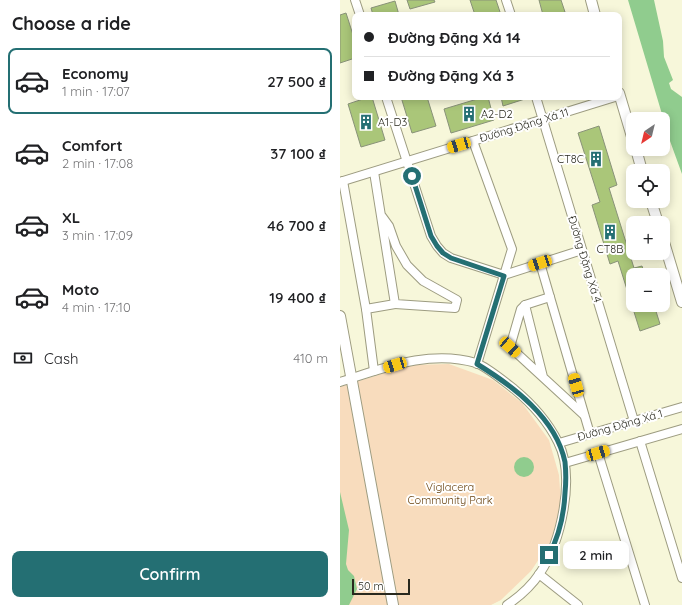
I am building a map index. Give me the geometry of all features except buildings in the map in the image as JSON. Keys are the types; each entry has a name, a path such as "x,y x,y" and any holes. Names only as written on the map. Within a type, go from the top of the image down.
{"street":[{"path":"355,0 359,12"},
{"path":"506,0 510,12"},
{"path":"591,0 594,12"},
{"path":"387,100 431,236 443,253 451,258 504,276 582,250"},
{"name":"Đường Đặng Xá 4","path":"537,100 634,421"},
{"name":"Đường Đặng Xá 11","path":"342,181 605,100"},
{"path":"619,100 626,119"},
{"path":"472,141 512,249 477,364"},
{"path":"374,172 395,304"},
{"path":"342,181 366,309 374,371"},
{"path":"366,309 395,304 455,308 457,300 424,281 407,265 396,246 389,226 381,215"},
{"path":"669,260 682,302"},
{"path":"540,263 590,434"},
{"path":"550,298 525,305 521,309 510,347 584,415"},
{"path":"525,305 543,377"},
{"path":"340,316 393,605"},
{"path":"340,382 395,365 424,359 450,359 477,364 502,379 524,397 543,419 559,443 565,463 565,503 561,524 554,545 539,574 507,605"},
{"name":"Đường Đặng Xá 1","path":"559,443 682,407"},
{"name":"Đường Đặng Xá 1","path":"565,463 682,429"},
{"path":"640,441 682,578"},
{"path":"598,453 642,604"},
{"path":"539,574 578,605"},
{"path":"513,605 520,594"}],"green space":[{"name":"Viglacera Community Park","path":"449,364 493,380 522,403 549,440 559,475 561,505 551,541 531,571 501,600 491,605 340,605 340,387 410,365"}],"shaded area":[{"path":"628,0 654,0 663,41 664,57 673,80 669,83 671,89 682,97 682,174 670,141 670,112 661,112"},
{"path":"524,457 531,460 534,467 531,474 524,477 517,474 514,467 517,460"},
{"path":"340,492 349,530 346,564 348,570 354,576 357,589 349,605 340,605"}],"place":[{"name":"A2-D2","path":"469,114"},
{"name":"A1-D3","path":"366,122"},
{"name":"CT8C","path":"596,159"},
{"name":"CT8B","path":"610,232"}],"route":[{"path":"412,176 431,236 443,253 451,258 504,276 477,364 502,379 524,397 543,419 559,443 565,463 565,503 561,524 549,555"}]}
